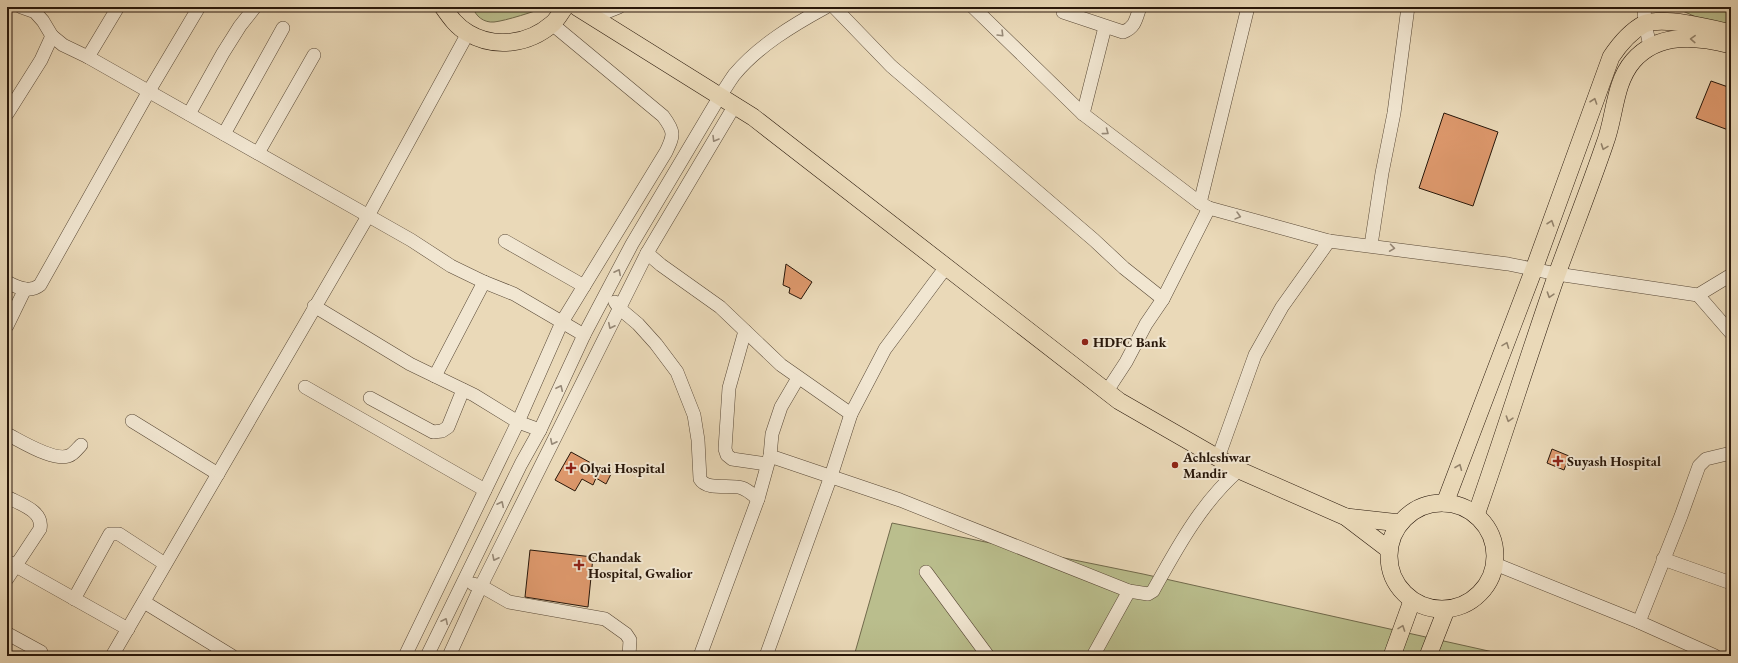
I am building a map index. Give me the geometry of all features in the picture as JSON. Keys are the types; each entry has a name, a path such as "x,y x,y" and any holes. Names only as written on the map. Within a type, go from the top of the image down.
{"main road":[{"path":"443,7 452,20 468,34 489,41 512,43 534,36 552,24 565,7"},
{"path":"577,7 753,117 1119,401 1239,470 1346,517 1388,549"},
{"path":"1445,503 1534,270 1611,57 1624,40 1645,24 1675,22 1731,33"},
{"path":"1476,515 1557,274 1606,141 1621,82 1632,61 1650,46 1675,38 1698,39 1731,45"},
{"path":"1445,503 1462,506 1476,515 1488,529 1495,546 1496,564 1490,581 1479,596 1464,605 1446,610 1428,608 1412,600 1399,588 1391,572 1388,549 1400,523 1413,511 1428,504 1445,503"},
{"path":"1346,517 1400,523"},
{"path":"1392,656 1412,600"},
{"path":"1428,656 1446,610"}],"street":[{"path":"21,7 35,12 43,21 52,36 63,45 88,57 149,91 411,240 451,266 484,282 514,294 584,335"},
{"path":"88,57 118,7"},
{"path":"7,282 25,290 34,290 40,285 149,91 199,7"},
{"path":"189,114 223,53 240,26 255,7"},
{"path":"594,17 619,7"},
{"path":"427,656 521,464 540,430 584,335 632,244 720,96 734,76 756,52 784,32 826,7"},
{"path":"834,7 891,66 1094,240 1124,268 1163,299"},
{"path":"972,7 1083,114 1204,205 1329,241 1508,264 1557,274 1698,295 1731,275"},
{"path":"1063,12 1122,32 1130,30 1135,23 1140,7"},
{"path":"1107,391 1126,362 1146,324 1163,299 1204,205 1248,7"},
{"path":"1371,246 1382,173 1394,113 1408,7"},
{"path":"1644,7 1645,24 1650,46"},
{"path":"405,656 518,422 562,322 666,152 673,135 671,126 663,116 552,24"},
{"path":"1083,114 1104,27"},
{"path":"224,134 283,28"},
{"path":"112,656 314,306 368,216 468,34"},
{"path":"7,114 41,60 52,36"},
{"path":"258,153 314,55"},
{"path":"448,656 481,586 647,253 734,105"},
{"path":"505,241 584,286"},
{"path":"1218,458 1255,355 1282,307 1329,241"},
{"path":"647,253 661,265 720,307 760,347 798,378 851,414"},
{"path":"766,656 832,476 851,414 885,349 946,267"},
{"path":"435,376 484,282"},
{"path":"7,326 25,290"},
{"path":"607,292 619,308 638,324 656,344 677,372 694,415 698,440 700,479 702,483 708,486 734,486 743,488 758,499"},
{"path":"1698,295 1731,333"},
{"path":"314,306 410,364 463,390 518,422 540,430"},
{"path":"745,331 729,388 725,449 727,455 732,459 768,460 832,476 900,500 1128,591 1148,594 1153,591 1195,518 1227,480 1239,470"},
{"path":"700,656 758,499 768,460 772,434 781,407 798,378"},
{"path":"305,387 485,490"},
{"path":"370,398 433,432 442,431 448,427 463,390"},
{"path":"132,421 218,474"},
{"path":"7,434 55,456 65,457 72,455 81,445"},
{"path":"1639,622 1699,466 1706,459 1731,453"},
{"path":"7,497 38,515 42,521 40,529 12,563 7,579"},
{"path":"74,598 110,534 119,534 166,564"},
{"path":"1663,559 1731,583"},
{"path":"12,563 128,629"},
{"path":"1496,564 1639,622 1715,656"},
{"path":"926,572 988,656"},
{"path":"464,582 481,586 509,602 604,619 626,634 630,640 629,656"},
{"path":"1093,656 1128,591"},
{"path":"144,602 232,656"},
{"path":"7,634 41,652"}],"green space":[{"path":"473,7 546,7 513,18 490,22 480,18"},
{"path":"1674,7 1731,7 1731,33"},
{"path":"892,523 1143,574 1511,656 854,656"}],"building":[{"path":"1711,81 1731,88 1731,131 1696,118"},
{"path":"1444,113 1498,132 1473,206 1419,188"},
{"path":"786,264 812,282 801,299 789,293 790,288 783,285"},
{"path":"1552,449 1569,456 1564,470 1547,463"},
{"path":"571,452 611,474 606,484 596,478 593,485 582,479 575,491 555,480"},
{"path":"530,550 593,557 588,607 525,597"}],"place":[{"name":"HDFC Bank","path":"1085,342"},
{"name":"Suyash Hospital","path":"1558,461"},
{"name":"Achleshwar Mandir","path":"1175,465"},
{"name":"Olyai Hospital","path":"571,468"},
{"name":"Chandak Hospital, Gwalior","path":"579,565"}]}
